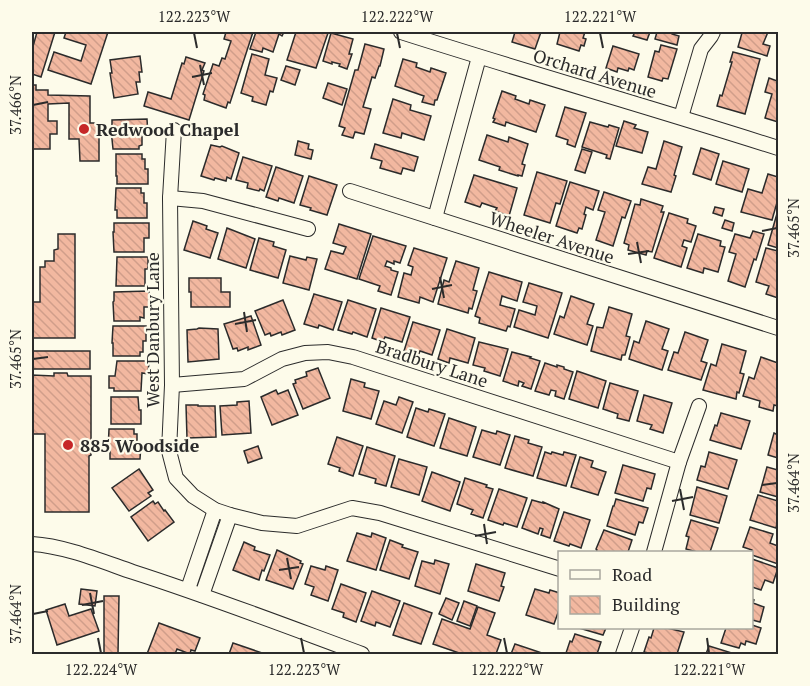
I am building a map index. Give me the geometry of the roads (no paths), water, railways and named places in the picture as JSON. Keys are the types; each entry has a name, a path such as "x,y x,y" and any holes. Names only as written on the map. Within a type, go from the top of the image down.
{"street":[{"name":"Orchard Avenue","path":"401,32 778,148"},
{"path":"681,117 701,49 713,32"},
{"path":"435,218 479,57"},
{"name":"West Danbury Lane","path":"174,130 170,198 172,385 169,451 176,478 193,496 216,510 262,524 297,526 352,508 380,513 558,568"},
{"name":"Wheeler Avenue","path":"350,191 778,328"},
{"path":"170,198 203,201 308,230"},
{"name":"Bradbury Lane","path":"172,385 244,380 282,359 305,353 328,352 353,357 679,462"},
{"path":"654,551 679,462 699,406"},
{"path":"188,589 216,510"},
{"path":"202,595 230,515"},
{"path":"32,544 87,556 188,589 362,654"},
{"path":"624,654 631,629"}],"place":[{"name":"Redwood Chapel","path":"84,129"},
{"name":"885 Woodside","path":"68,445"}]}
